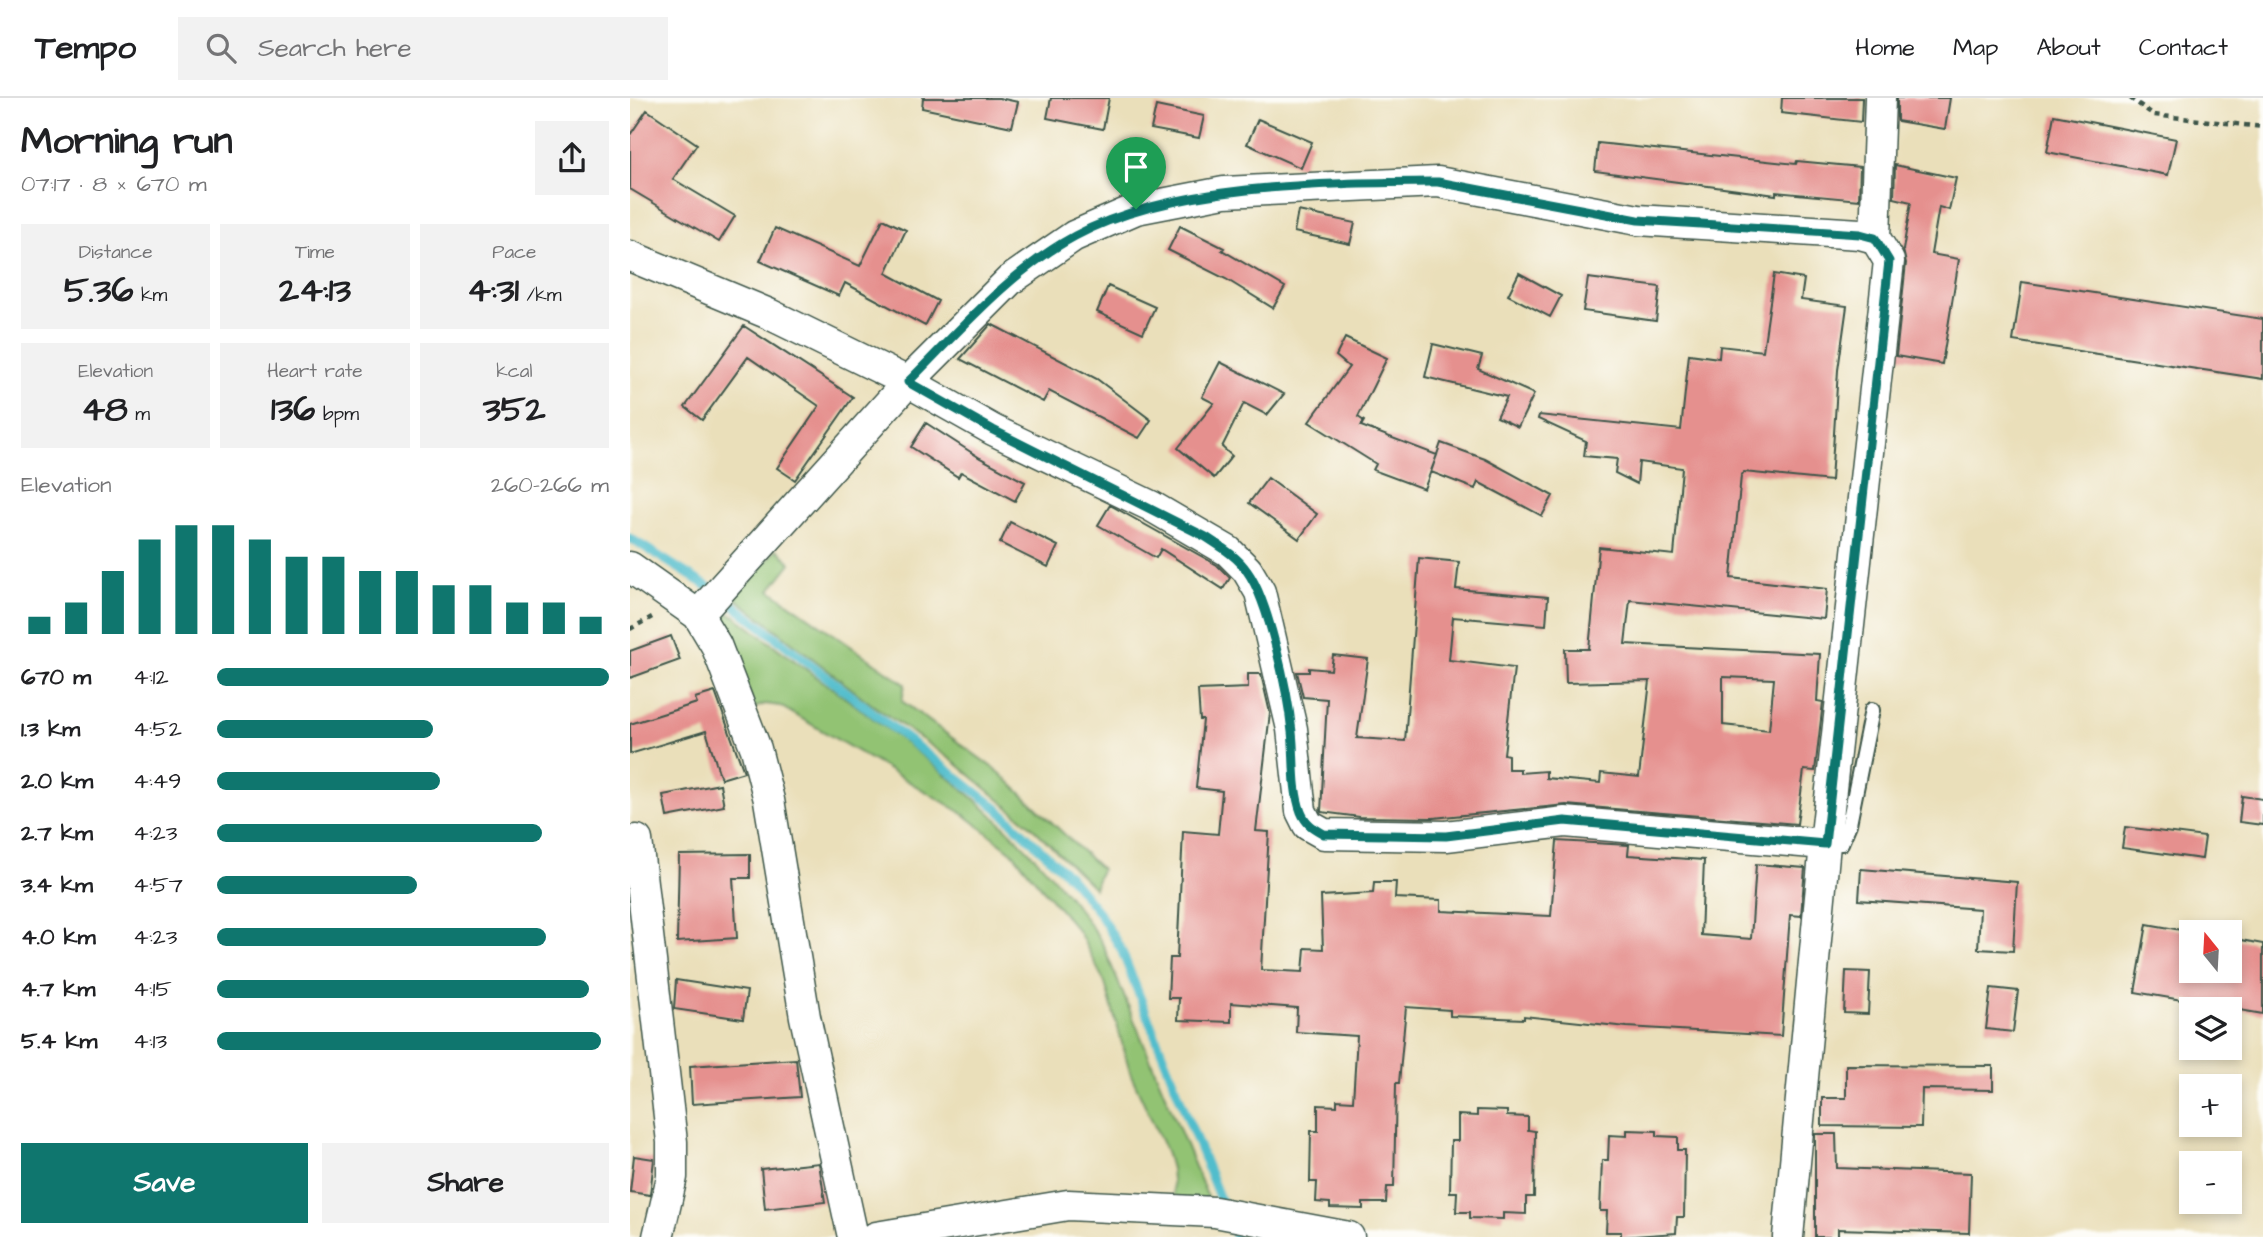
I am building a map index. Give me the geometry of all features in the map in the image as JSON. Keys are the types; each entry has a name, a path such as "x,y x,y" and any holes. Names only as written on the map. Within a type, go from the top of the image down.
{"street":[{"path":"1788,1237 1825,844 1889,261 1875,238 1880,98"},
{"path":"698,615 908,382 1010,281 1074,236 1136,209 1224,192 1438,182 1638,220 1860,234 1875,238"},
{"path":"630,256 769,314 908,382 993,430 1206,537 1228,551 1247,570 1268,617 1292,729 1301,811 1308,825 1324,834 1446,836 1565,821 1825,844"},
{"path":"630,567 698,615 716,645 738,700 769,800 805,1017 853,1237"},
{"path":"637,840 672,1142 672,1177 658,1237"},
{"path":"876,1237 1068,1205 1227,1214 1349,1237"}],"lane":[{"path":"1825,844 1841,844 1849,824 1872,710"}],"path":[{"path":"2130,98 2154,115 2263,127"}],"green space":[{"path":"777,549 791,563 770,590 905,684 902,701 1000,773 1101,869 1094,888 1031,826 953,761 871,704 734,597"},
{"path":"720,611 735,616 934,765 1026,848 1067,894 1102,943 1211,1205 1174,1201 1166,1151 1131,1075 1105,983 1079,932 1012,852 962,813 780,706 765,704 755,708 718,621"}],"building":[{"path":"923,98 999,98 1018,102 1012,127 922,108"},
{"path":"1051,98 1109,98 1103,129 1047,118"},
{"path":"1782,98 1862,98 1861,122 1781,113"},
{"path":"1897,98 1950,98 1945,129 1897,121"},
{"path":"1156,106 1204,116 1199,138 1151,129"},
{"path":"647,110 697,144 673,179 735,216 719,242 630,189 630,135"},
{"path":"2054,115 2176,139 2168,175 2047,152"},
{"path":"1258,119 1312,142 1301,168 1247,144"},
{"path":"1598,143 1796,164 1797,161 1860,167 1859,200 1776,192 1776,195 1595,171"},
{"path":"1895,165 1956,178 1949,210 1939,207 1931,254 1959,259 1942,364 1896,356 1906,263 1903,250 1911,202 1894,198"},
{"path":"1298,211 1355,223 1350,244 1294,232"},
{"path":"883,219 906,230 886,273 938,301 925,326 845,283 839,296 760,261 775,228 860,266"},
{"path":"1180,226 1224,248 1222,250 1285,287 1273,308 1226,279 1168,250"},
{"path":"1519,273 1561,296 1550,317 1508,295"},
{"path":"1774,274 1804,279 1801,300 1847,306 1838,370 1831,481 1744,472 1741,476 1731,578 1827,589 1824,619 1630,600 1625,644 1820,654 1817,701 1823,702 1815,771 1804,770 1797,824 1566,805 1433,818 1360,817 1321,812 1327,699 1303,697 1297,672 1309,672 1309,668 1331,670 1333,655 1368,659 1357,738 1405,741 1419,558 1459,562 1456,589 1548,597 1546,625 1453,617 1449,660 1514,668 1504,754 1508,755 1508,769 1520,769 1520,773 1546,771 1546,778 1600,783 1601,773 1639,777 1650,681 1566,683 1565,649 1589,649 1599,547 1674,555 1682,468 1639,462 1637,484 1615,473 1617,459 1584,456 1586,441 1538,419 1539,415 1681,430 1689,354 1719,358 1720,346 1763,351","holes":["1723,677 1774,679 1769,730 1723,725"]},
{"path":"1588,278 1660,287 1656,321 1583,311"},
{"path":"2022,282 2263,319 2263,379 2013,341"},
{"path":"1108,286 1155,307 1143,333 1097,312"},
{"path":"991,324 1097,379 1151,420 1139,438 1049,391 1043,402 960,359"},
{"path":"744,326 853,397 795,480 777,468 819,406 748,357 702,420 685,407"},
{"path":"1345,338 1387,358 1358,417 1364,421 1361,426 1437,455 1424,489 1373,470 1376,464 1309,422 1349,367 1336,356"},
{"path":"1433,344 1482,356 1478,369 1534,394 1518,427 1497,417 1507,397 1425,377"},
{"path":"1220,362 1284,394 1267,415 1244,403 1222,447 1232,456 1214,478 1178,448 1214,403 1202,397"},
{"path":"926,423 980,458 1025,482 1015,501 961,472 958,477 911,447"},
{"path":"1441,443 1485,459 1553,496 1542,516 1478,482 1475,489 1431,472"},
{"path":"1268,478 1317,514 1299,539 1249,503"},
{"path":"1110,505 1217,565 1230,578 1223,589 1161,549 1156,558 1098,525"},
{"path":"1010,522 1058,546 1048,567 1000,543"},
{"path":"671,636 680,660 630,678 630,651"},
{"path":"1248,674 1261,674 1270,713 1256,831 1269,832 1261,970 1303,972 1305,948 1323,949 1321,896 1373,893 1374,882 1396,882 1395,898 1441,900 1441,911 1551,916 1557,841 1629,845 1628,855 1704,860 1701,935 1751,939 1756,864 1805,868 1801,916 1790,915 1781,1036 1627,1027 1524,1016 1524,1019 1450,1016 1450,1010 1406,1007 1399,1083 1396,1083 1394,1187 1387,1187 1386,1203 1363,1203 1363,1209 1330,1208 1330,1203 1316,1202 1317,1182 1310,1182 1311,1131 1318,1131 1318,1105 1337,1106 1337,1100 1353,1101 1357,1036 1296,1032 1297,1008 1231,1003 1231,1022 1178,1020 1179,998 1168,998 1170,958 1177,958 1183,831 1218,834 1222,791 1196,788 1203,720 1200,720 1198,690 1248,688"},
{"path":"715,692 744,772 721,779 706,731 630,754 630,724 697,703 695,698"},
{"path":"720,784 724,806 667,817 663,795"},
{"path":"2242,796 2263,799 2263,825 2239,822"},
{"path":"2125,827 2205,837 2202,859 2122,848"},
{"path":"750,854 750,878 733,878 737,938 677,942 679,855"},
{"path":"1861,869 2017,882 2013,951 1978,949 1980,909 1859,900"},
{"path":"2147,924 2179,930 2179,984 2242,984 2242,940 2263,944 2263,1014 2242,1010 2242,997 2179,997 2179,1000 2135,992"},
{"path":"1846,971 1870,972 1868,1014 1844,1013"},
{"path":"676,980 747,991 743,1019 674,1009"},
{"path":"1991,988 2018,991 2013,1032 1986,1029"},
{"path":"796,1059 800,1097 692,1104 690,1066"},
{"path":"1846,1065 1993,1066 1993,1090 1922,1089 1921,1127 1822,1126 1822,1098 1846,1098"},
{"path":"1477,1110 1507,1111 1507,1116 1528,1117 1528,1130 1535,1131 1534,1197 1526,1197 1526,1214 1503,1213 1503,1219 1470,1218 1470,1212 1456,1212 1457,1192 1450,1192 1451,1141 1458,1141 1458,1115 1477,1116"},
{"path":"1627,1130 1657,1131 1657,1136 1678,1137 1678,1150 1685,1150 1684,1217 1677,1217 1676,1233 1621,1237 1621,1232 1606,1232 1607,1211 1600,1211 1602,1160 1608,1160 1609,1135 1627,1136"},
{"path":"1815,1134 1836,1134 1837,1168 1971,1173 1969,1233 1838,1229 1838,1237 1815,1237"},
{"path":"634,1156 654,1159 650,1195 630,1192"},
{"path":"819,1163 825,1202 765,1209 761,1169"}],"waterway":[{"path":"630,538 718,593 998,809 1069,876 1099,913 1121,949 1223,1207"},
{"path":"1229,1220 1236,1237"}],"route":[{"path":"1438,182 1638,220 1693,226 1860,234 1875,238 1889,261 1825,844 1565,821 1446,836 1344,836 1324,834 1308,825 1297,793 1292,729 1268,617 1247,570 1228,551 1151,506 993,430 908,382 1010,281 1074,236 1136,209 1224,192 1438,182"}]}
